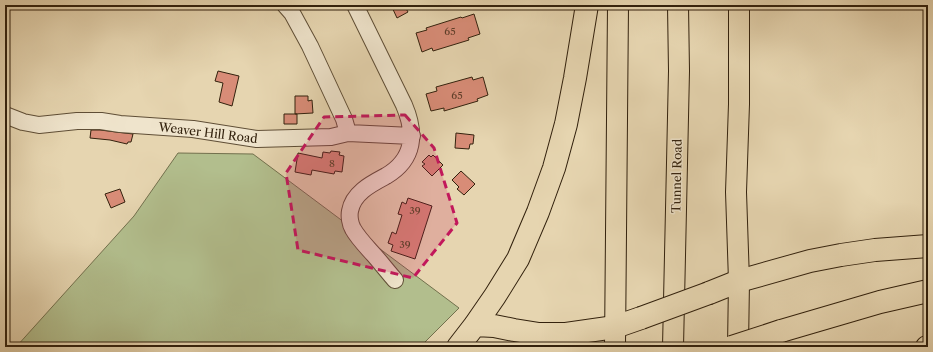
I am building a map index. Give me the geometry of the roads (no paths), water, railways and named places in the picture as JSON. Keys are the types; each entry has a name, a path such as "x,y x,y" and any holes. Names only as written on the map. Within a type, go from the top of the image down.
{"highway":[{"path":"458,347 475,326 518,259 538,212 554,168 566,124 587,5"},
{"path":"475,326 494,326 539,334 615,337 641,318 739,281 810,261 841,255 875,250 928,246"},
{"path":"732,347 880,302 928,291"}],"main road":[{"path":"615,337 618,5"},
{"name":"Tunnel Road","path":"673,347 679,79 678,5"},
{"path":"738,347 739,281 736,192 739,5"}],"street":[{"path":"285,5 292,13 310,46 344,119 348,134"},
{"path":"355,5 404,105 409,117 411,129 412,136 410,147 402,162 396,169 364,189 355,198 351,206 350,215 352,227 361,241 395,280"},
{"name":"Weaver Hill Road","path":"5,115 23,122 39,125 77,121 101,121 120,124 193,129 257,139 331,137 348,134 412,136"}]}
